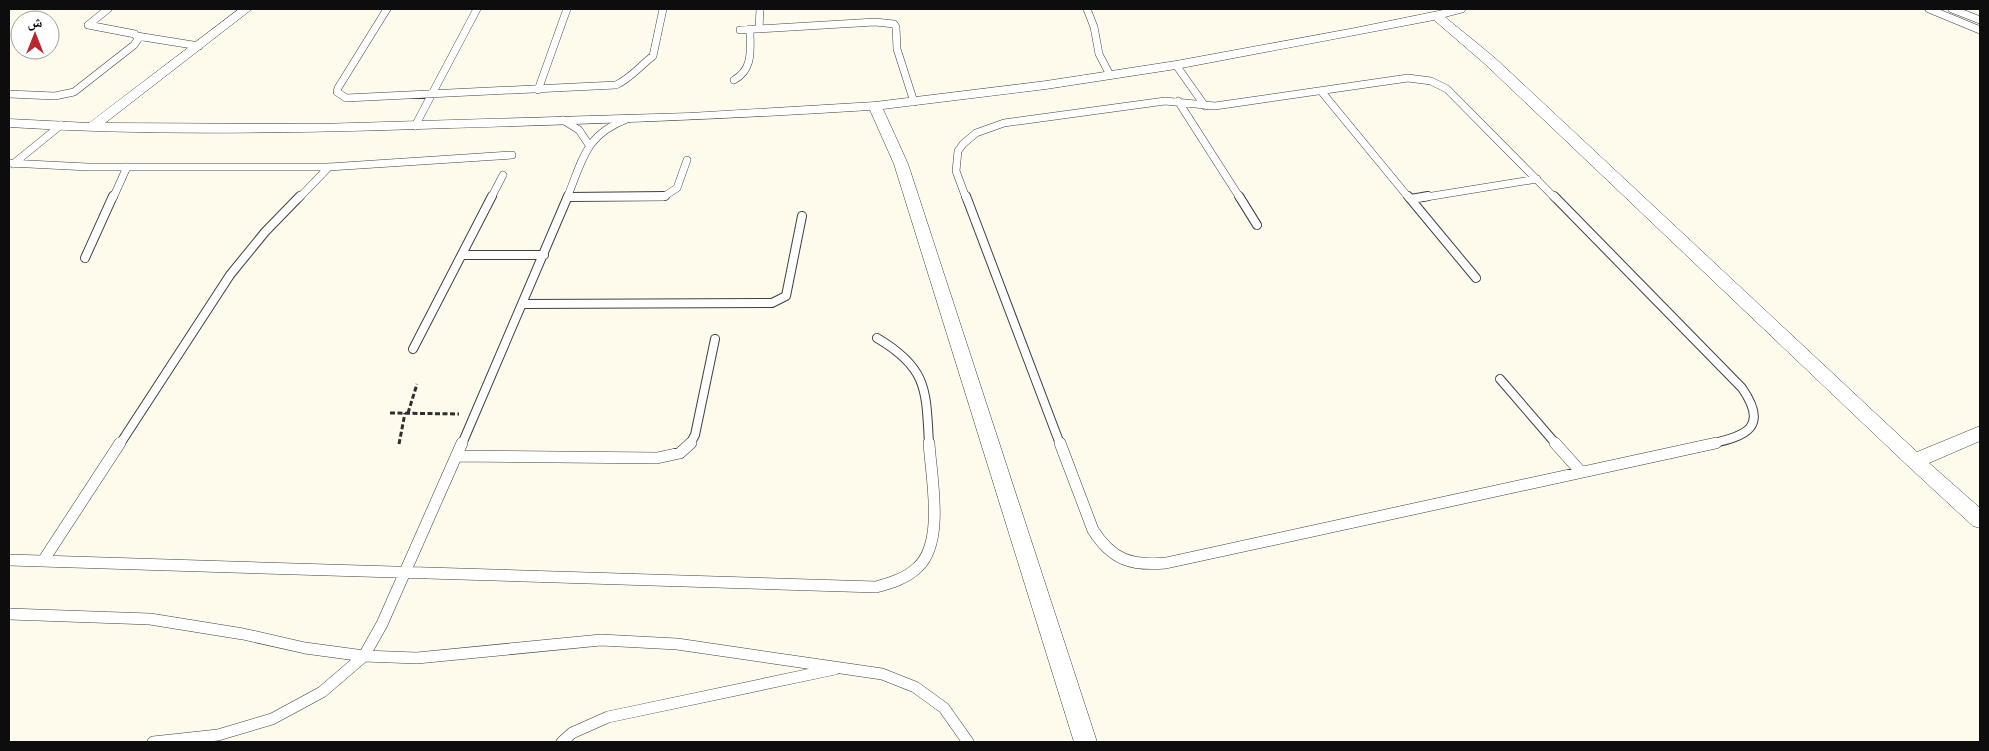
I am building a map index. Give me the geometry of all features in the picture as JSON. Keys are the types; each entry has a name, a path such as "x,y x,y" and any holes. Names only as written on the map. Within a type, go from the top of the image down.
{"street":[{"path":"92,127 246,9"},
{"path":"9,122 92,127 227,130 627,119 875,106 1110,76 1436,16 1460,9"},
{"path":"1436,16 1490,61 1980,520"},
{"path":"875,106 901,164 1085,742"},
{"path":"1915,461 1980,433"}],"lane":[{"path":"108,9 88,25 131,33 137,36 199,46"},
{"path":"387,9 337,92 346,98 606,87 616,85 630,78 638,67 653,56 664,9"},
{"path":"415,126 477,9"},
{"path":"538,90 568,9"},
{"path":"759,29 760,9"},
{"path":"1087,9 1094,27 1099,54 1110,76"},
{"path":"1929,9 1980,30"},
{"path":"1952,9 1980,20"},
{"path":"740,30 875,22 894,24 896,27 897,49 914,102"},
{"path":"734,80 747,71 750,30"},
{"path":"9,94 55,96 74,92 134,45 137,42 137,36"},
{"path":"1176,65 1205,106"},
{"path":"1418,78 1438,83 1452,93 1742,388 1751,400 1755,412 1754,423 1748,431 1737,438 1166,562 1149,565 1130,562 1114,556 1101,544 1093,530 956,171 954,159 960,147 971,136 986,128 1004,123 1152,102 1178,101 1205,106 1321,91 1418,78"},
{"path":"1321,91 1476,278"},
{"path":"1178,101 1257,225"},
{"path":"153,742 218,735 272,719 322,692 364,656 382,624 406,571 569,197 589,145 602,130 627,119"},
{"path":"563,120 581,131 589,145"},
{"path":"11,164 61,125"},
{"path":"11,164 127,167 328,167 512,155"},
{"path":"569,197 663,197 670,195 679,187 687,160"},
{"path":"84,258 127,167"},
{"path":"43,561 230,275 265,232 328,167"},
{"path":"413,349 504,175"},
{"path":"1410,199 1536,179"},
{"path":"523,304 772,303 786,296 802,216"},
{"path":"462,255 544,255"},
{"path":"9,560 876,587 902,580 922,564 933,543 934,522 926,394 920,377 910,361 895,348 877,338"},
{"path":"456,456 658,458 683,454 692,445 695,435 715,339"},
{"path":"1500,379 1581,472"},
{"path":"9,614 150,619 243,634 305,648 364,656 417,658 601,640 677,644 882,674 915,687 944,708 968,742"},
{"path":"562,742 572,733 608,717 841,667"}],"path":[{"path":"399,444 417,384"},
{"path":"390,413 475,414"}]}
